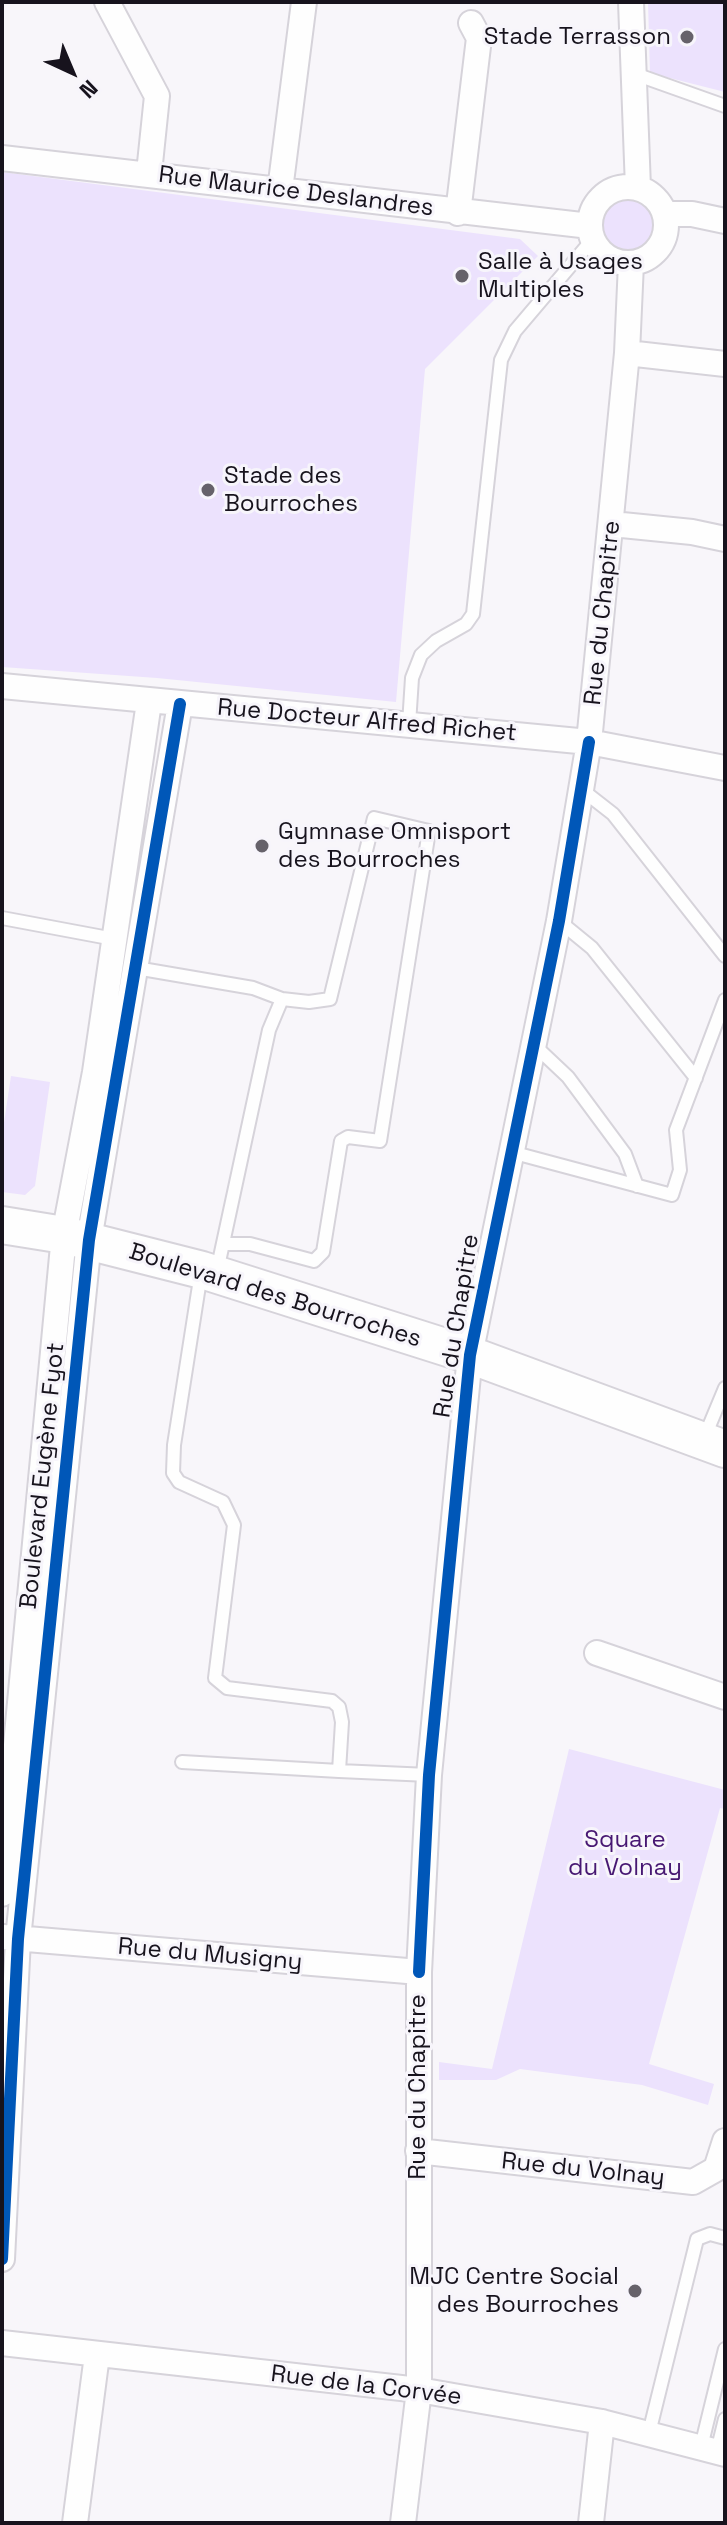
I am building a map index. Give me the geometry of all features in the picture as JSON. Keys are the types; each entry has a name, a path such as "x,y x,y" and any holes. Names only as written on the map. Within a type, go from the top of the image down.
{"main road":[{"name":"Boulevard des Bourroches","path":"2,1225 214,1263 714,1445"}],"street":[{"path":"107,2 157,96 149,173"},
{"path":"280,190 304,2"},
{"path":"631,2 638,188"},
{"path":"458,213 479,38 471,23"},
{"name":"Rue Maurice Deslandres","path":"2,158 149,173 592,232"},
{"path":"626,187 638,188 659,202 665,214 667,225 660,247 642,261 631,263 608,257 592,232 597,204 605,195 626,187"},
{"path":"665,214 692,214 725,221"},
{"name":"Rue du Chapitre","path":"403,2523 419,2390 419,1972 429,1775 470,1355 559,921 589,742 627,353 631,263"},
{"path":"627,353 725,364"},
{"path":"612,524 692,532 725,539"},
{"name":"Rue Docteur Alfred Richet","path":"2,686 589,742 725,768"},
{"name":"Boulevard Eugène Fyot","path":"2,2259 11,1862 95,1072 149,702"},
{"name":"Boulevard Eugène Fyot","path":"76,1238 136,968 180,704"},
{"path":"597,1653 725,1697"},
{"name":"Boulevard Eugène Fyot","path":"2,1894 11,1862"},
{"name":"Rue du Musigny","path":"10,1938 419,1972"},
{"name":"Rue du Volnay","path":"418,2151 693,2182 716,2169 725,2141"},
{"name":"Rue de la Corvée","path":"2,2343 419,2390 602,2422 714,2451"},
{"path":"75,2523 97,2355"},
{"path":"591,2523 602,2422"}],"lane":[{"path":"635,74 725,106"},
{"path":"409,724 412,678 421,655 436,641 466,624 473,614 501,360 515,331 592,232"},
{"path":"580,788 613,814 725,956"},
{"path":"136,968 253,988 282,999 309,1002 330,999 374,818 429,831 380,1141 348,1137 341,1141 323,1252 314,1261 250,1244 214,1263"},
{"path":"2,918 114,939"},
{"path":"559,921 592,948 696,1078"},
{"path":"282,999 269,1030 214,1263 174,1445 173,1473 179,1482 223,1502 234,1525 215,1678 227,1688 332,1701 339,1707 342,1722 339,1771"},
{"path":"511,1152 672,1195 680,1170 676,1130 725,1000"},
{"path":"533,1044 568,1077 625,1154 637,1186"},
{"path":"714,1445 725,1388"},
{"path":"182,1762 429,1775"},
{"path":"649,2433 697,2239 710,2234 725,2238"},
{"path":"714,2451 725,2349"},
{"path":"714,2451 725,2419"}],"green space":[{"name":"Stade Terrasson","path":"648,2 725,2 725,92 650,73"},
{"name":"Stade des Bourroches","path":"2,172 520,239 538,256 425,369 396,702 157,678 2,667"},
{"path":"629,198 649,206 657,226 649,246 629,254 609,246 601,226 609,206"},
{"path":"11,1076 50,1082 35,1186 25,1195 2,1192 2,1136"},
{"name":"Square du Volnay","path":"569,1749 725,1790 725,1809 720,1808 649,2064 714,2084 708,2105 642,2085 520,2069 496,2080 439,2080 439,2062 492,2069"}],"cycle path":[{"path":"2,2259 18,1939 89,1240 180,704"},
{"path":"419,1972 429,1775 470,1355 559,921 589,742"}],"place":[{"name":"Stade Terrasson","path":"687,37"},
{"name":"Salle à Usages Multiples","path":"462,276"},
{"name":"Stade des Bourroches","path":"208,490"},
{"name":"Gymnase Omnisport des Bourroches","path":"262,846"},
{"name":"MJC Centre Social des Bourroches","path":"635,2291"}]}
